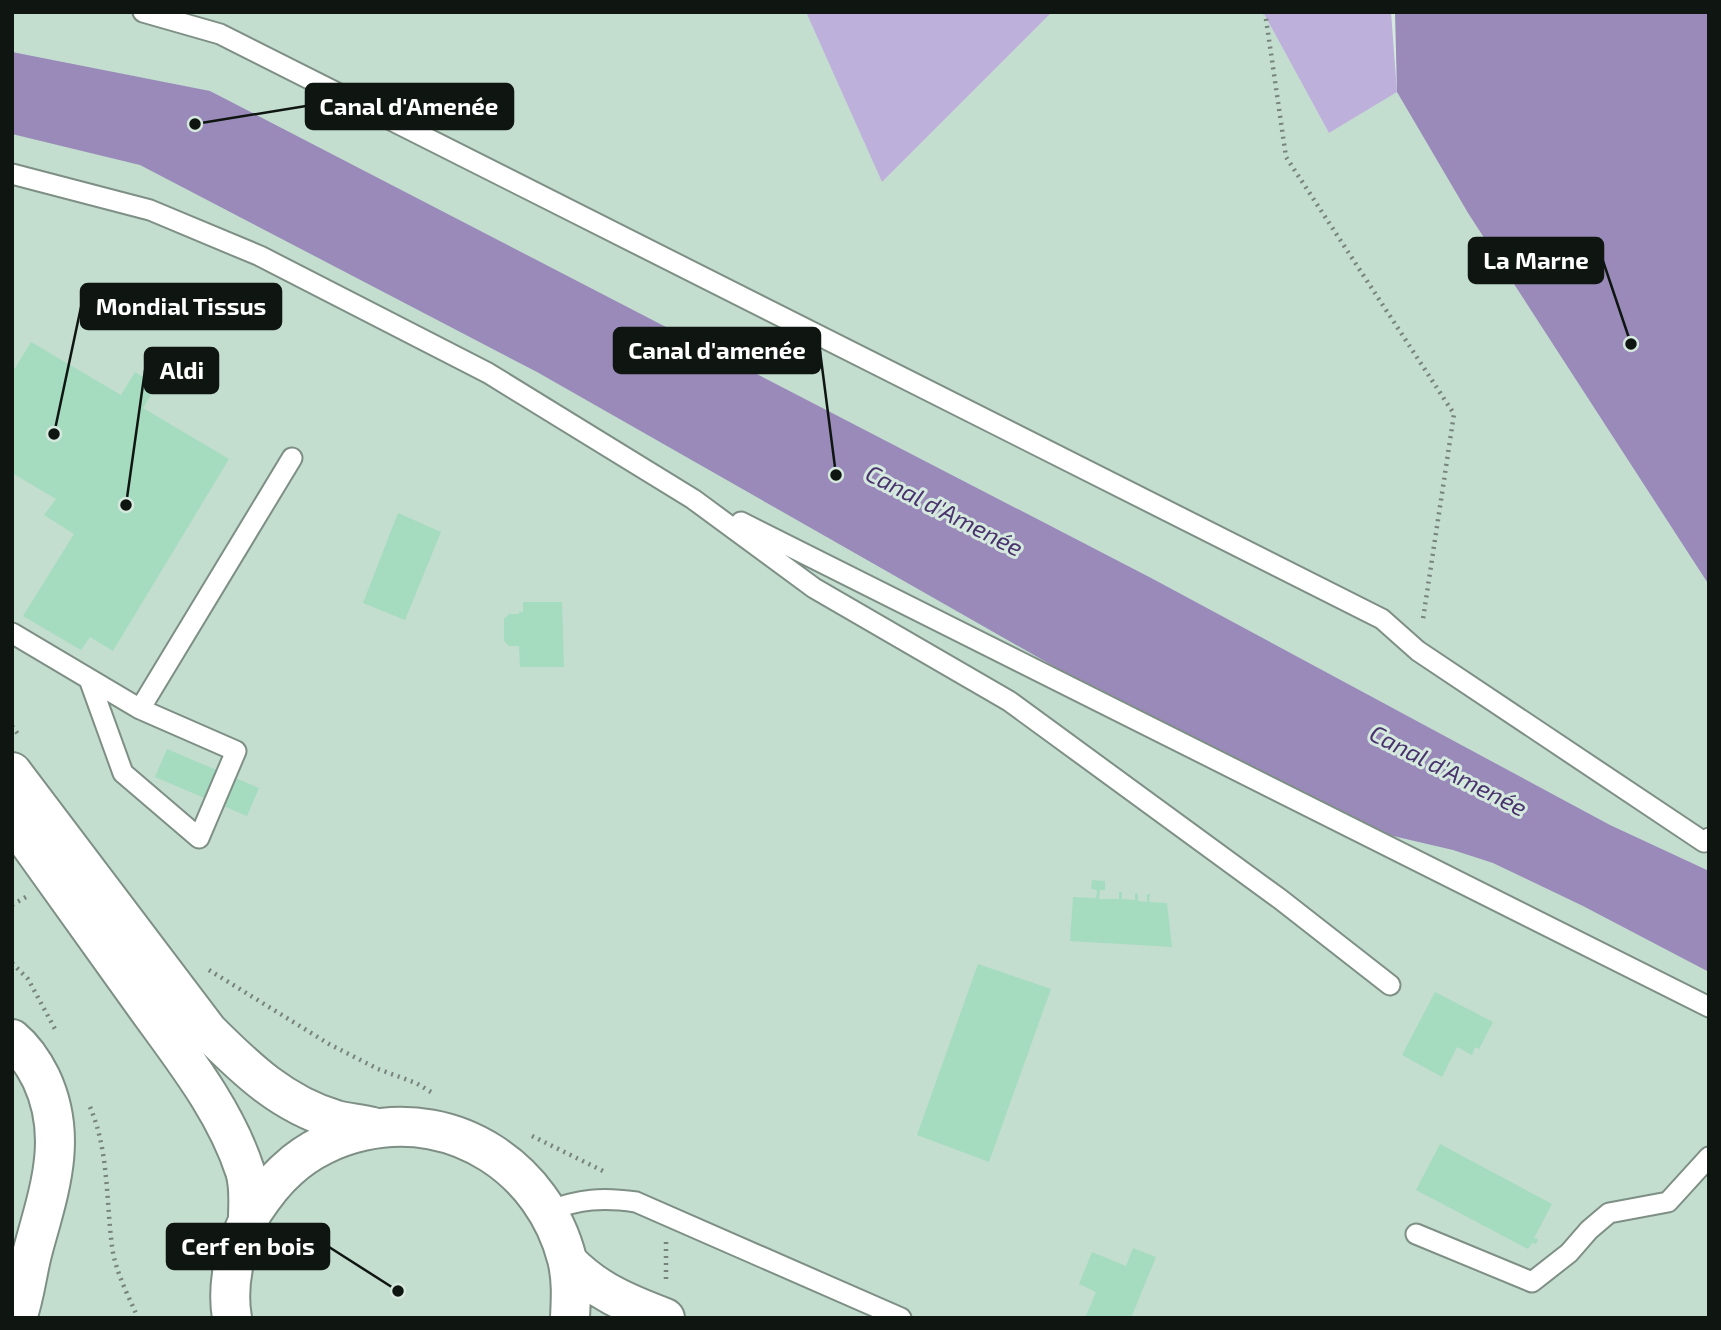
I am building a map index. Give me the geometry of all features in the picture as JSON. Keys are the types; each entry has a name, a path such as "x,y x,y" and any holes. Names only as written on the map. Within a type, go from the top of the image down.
{"main road":[{"path":"12,772 200,1020 241,1065 270,1088 312,1111 337,1120 379,1128"},
{"path":"12,819 208,1096 232,1137 246,1174 248,1219"},
{"path":"12,1039 35,1067 49,1095 55,1126 55,1159 49,1193 18,1317"},
{"path":"230,1316 231,1273 242,1234 266,1191 289,1167 316,1148 346,1135 396,1126 432,1129 467,1140 499,1157 526,1182 548,1211 560,1236 568,1262 570,1318"},
{"path":"568,1262 596,1287 663,1317"}],"lane":[{"path":"144,12 220,34 1382,619 1418,651 1707,842"},
{"path":"12,174 150,210 260,256 488,373 694,499 1709,1007"},
{"path":"140,709 292,458"},
{"path":"694,499 814,588 1009,701 1280,899 1390,985"},
{"path":"12,633 140,709 236,751 199,838 123,773 89,679"},
{"path":"1416,1234 1532,1282 1569,1253 1589,1230 1609,1213 1668,1202 1709,1157"},
{"path":"548,1211 568,1204 611,1198 636,1202 901,1318"}],"path":[{"path":"1265,12 1286,157 1454,414 1418,651"},
{"path":"201,964 329,1044 435,1094"},
{"path":"532,1136 607,1173"},
{"path":"663,1317 666,1300 667,1216"}],"shaded area":[{"path":"12,12 806,12 882,182 1052,12 1263,12 1329,133 1397,92 1468,213 1709,585 1709,1318 12,1318"},
{"path":"806,12 1052,12 882,182"},
{"path":"1263,12 1391,12 1397,92 1329,133"}],"water":[{"path":"1395,12 1709,12 1709,585 1468,213 1397,92"},
{"name":"Canal d'Amenée","path":"12,52 210,91 1153,579 1610,825 1709,871 1709,972 1583,906 1493,863 1453,850 1376,832 1076,679 537,372 140,165 12,134"}],"building":[{"path":"31,342 121,395 135,372 157,385 143,408 229,459 113,651 90,637 81,650 23,616 74,534 44,515 56,499 12,473 12,373"},
{"path":"398,513 441,532 405,620 363,603"},
{"path":"523,602 562,602 564,667 520,667 519,646 509,646 504,641 504,619 509,614 523,612"},
{"path":"167,749 259,788 247,816 155,777"},
{"path":"1092,880 1105,881 1105,890 1100,890 1099,899 1119,899 1119,892 1122,892 1122,899 1135,900 1135,893 1138,894 1138,901 1147,902 1147,894 1150,894 1149,902 1167,903 1172,947 1070,941 1073,897 1096,898 1097,890 1091,889"},
{"path":"978,964 1051,989 989,1162 917,1135"},
{"path":"1435,992 1493,1022 1479,1049 1475,1047 1472,1055 1457,1047 1442,1077 1402,1055"},
{"path":"1440,1144 1552,1204 1534,1238 1538,1239 1536,1244 1532,1243 1528,1249 1416,1190"},
{"path":"1133,1248 1156,1257 1131,1318 1085,1318 1096,1292 1079,1284 1092,1252 1126,1266"}],"place":[{"name":"Canal d'Amenée","path":"195,124"},
{"name":"La Marne","path":"1631,344"},
{"name":"Mondial Tissus","path":"54,434"},
{"name":"Canal d'amenée","path":"836,475"},
{"name":"Aldi","path":"126,505"},
{"name":"Cerf en bois","path":"398,1291"}]}
